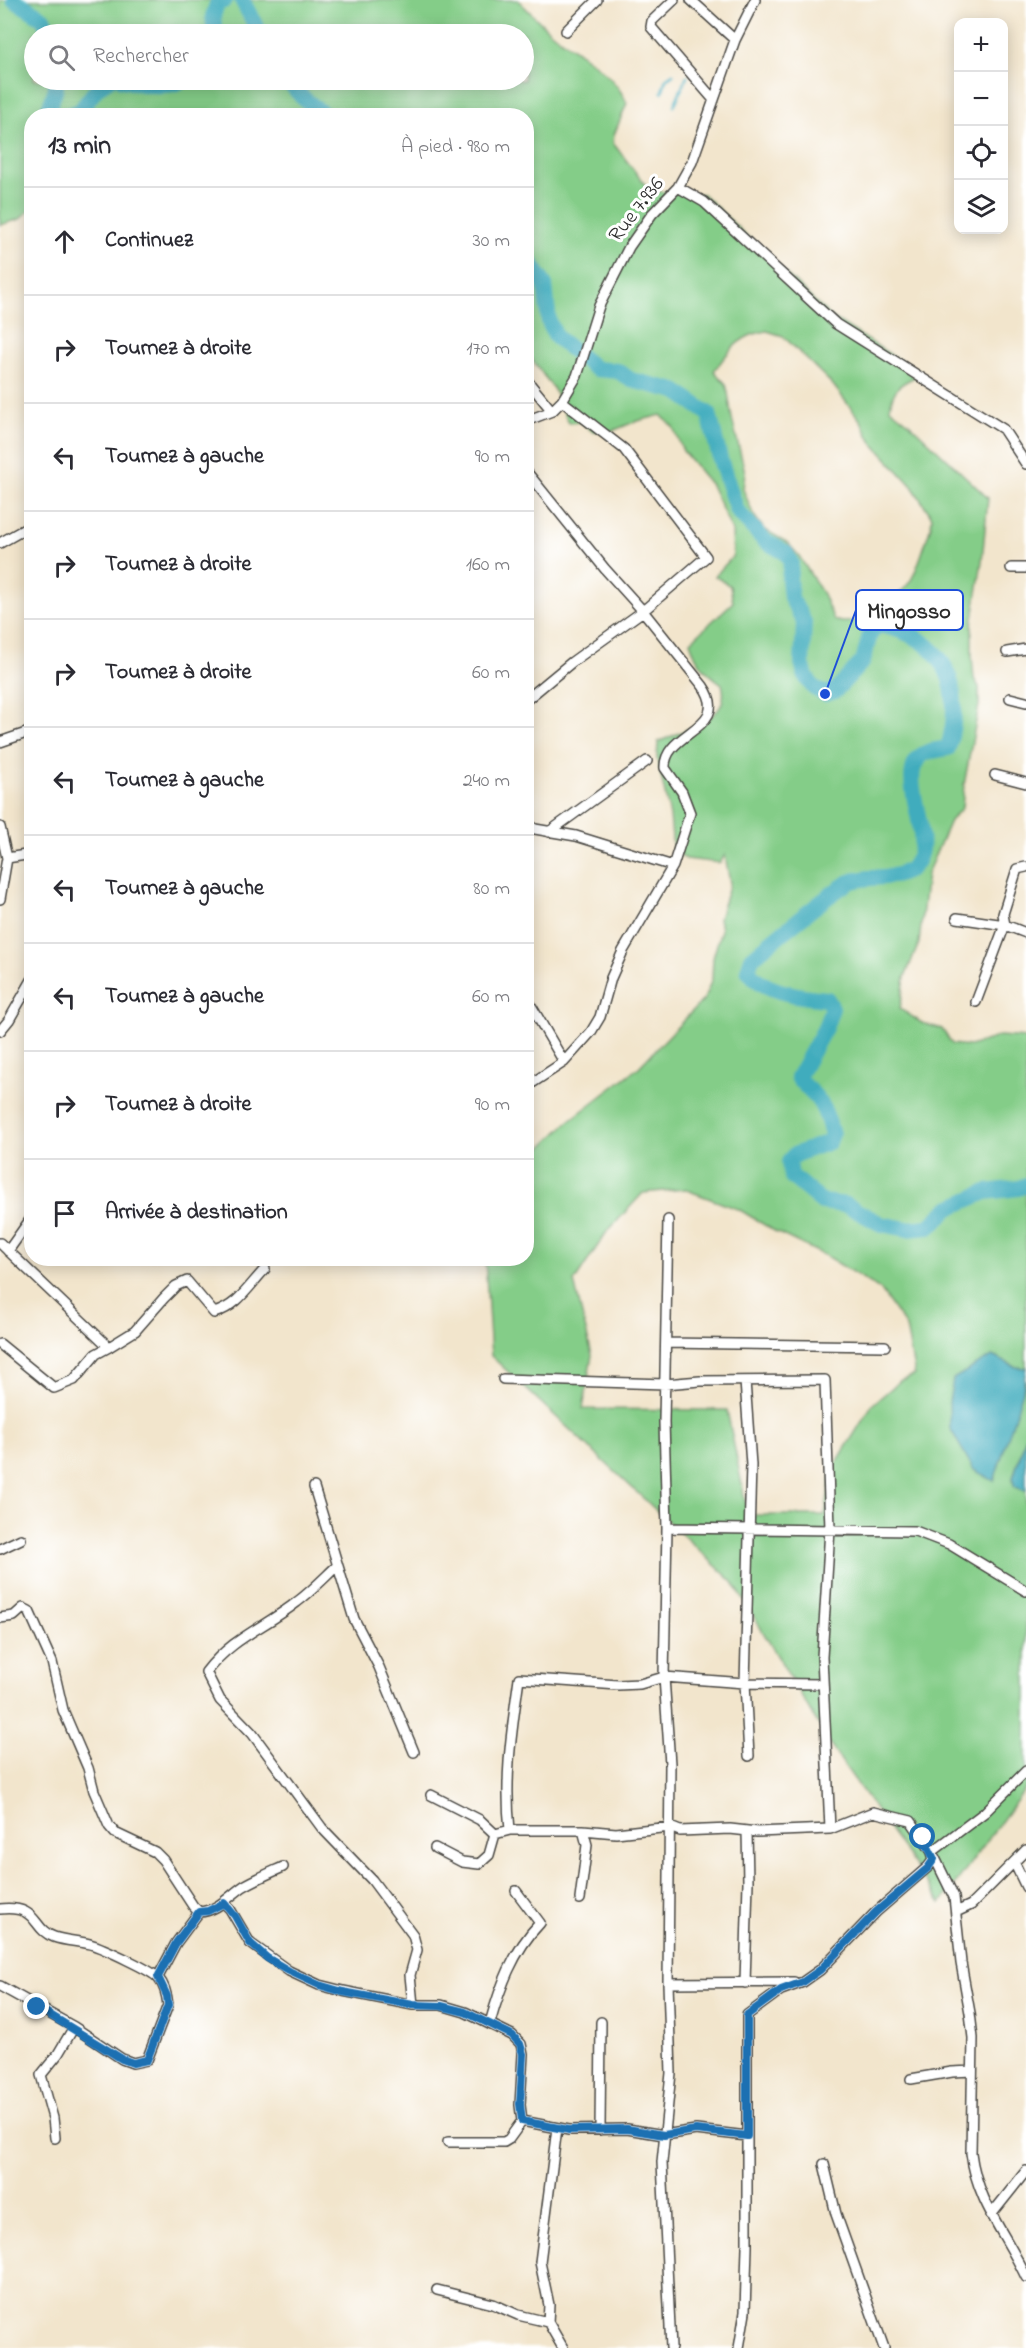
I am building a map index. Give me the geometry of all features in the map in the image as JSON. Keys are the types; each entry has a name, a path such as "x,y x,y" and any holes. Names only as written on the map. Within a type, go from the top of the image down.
{"street":[{"path":"566,31 597,0"},
{"path":"674,0 652,21 651,27 714,100"},
{"path":"692,0 735,40"},
{"name":"Rue 7.936","path":"534,418 552,411 562,401 577,376 599,306 629,247 652,214 678,187 700,145 735,40 754,0"},
{"path":"678,187 704,202 836,324 1003,429 1026,464"},
{"path":"534,389 552,411"},
{"path":"534,693 572,662 643,611 706,557 624,449 562,401"},
{"path":"534,481 703,686 710,695 711,707 707,718 678,742 664,764 669,776 685,798 690,813 673,866 623,951 611,978 600,1017 591,1032 564,1062 534,1082"},
{"path":"0,543 24,529"},
{"path":"1011,568 1026,567"},
{"path":"1007,652 1026,649"},
{"path":"1010,698 1026,702"},
{"path":"0,742 24,734"},
{"path":"549,832 647,761"},
{"path":"995,775 1026,783"},
{"path":"0,827 7,858 0,899"},
{"path":"534,828 576,836 673,866"},
{"path":"7,858 24,855"},
{"path":"976,1002 1005,925 1003,914 1017,869 1026,867"},
{"path":"957,918 1005,925 1026,933"},
{"path":"0,1031 24,994"},
{"path":"534,1011 564,1062"},
{"path":"668,1220 664,1422 667,1528 664,1677 670,1764 668,1983 670,2073 662,2162 671,2348"},
{"path":"8,1251 24,1228"},
{"path":"0,1243 109,1347"},
{"path":"0,1344 54,1388 74,1380 96,1354 135,1331 176,1286 187,1281 213,1313 226,1310 239,1300 265,1269"},
{"path":"666,1343 885,1346"},
{"path":"502,1379 665,1384 700,1381 825,1380 830,1529 822,1657 830,1829"},
{"path":"745,1381 751,1465 745,1683 749,1756"},
{"path":"314,1487 354,1618 379,1667 414,1752"},
{"path":"667,1528 915,1531 949,1544 1026,1591"},
{"path":"0,1548 21,1539"},
{"path":"338,1565 297,1602 240,1639 216,1659 206,1672 220,1700 252,1733 322,1828 372,1880 413,1935 417,1950 410,1975 413,2005"},
{"path":"0,1618 14,1616 24,1608 29,1611 52,1662 63,1710 88,1768 94,1791 109,1826 115,1833 155,1852 199,1912"},
{"path":"510,1830 507,1807 508,1762 519,1678 618,1685 640,1684 664,1677 745,1683 824,1684"},
{"path":"932,1852 985,1812 1026,1771"},
{"path":"431,1795 480,1820 495,1834"},
{"path":"495,1834 510,1830 583,1830 616,1833 670,1827 680,1831 830,1829 873,1812 910,1821 932,1852 954,1897 972,2030 971,2152 973,2170 990,2215 1013,2249 1026,2277"},
{"path":"580,1899 587,1845 583,1830"},
{"path":"745,1983 747,1831"},
{"path":"435,1848 462,1862 479,1864 489,1855 495,1834"},
{"path":"956,1912 971,1905 1026,1850"},
{"path":"739,2348 745,2312 747,2247 747,2015 781,1990 803,1982 820,1970 876,1912 928,1868 934,1859 932,1852"},
{"path":"1014,1862 1026,1887"},
{"path":"158,1977 176,1943 199,1912 208,1911 224,1903 246,1885 283,1867"},
{"path":"490,2023 497,1996 511,1963 528,1935 540,1923 516,1891"},
{"path":"224,1903 235,1916 250,1943 267,1958 319,1985 343,1992 413,2005 441,2006 465,2012 512,2035 520,2044 523,2054 520,2104 522,2121 509,2139 504,2142 448,2142"},
{"path":"0,1909 20,1910 30,1914 45,1932 53,1937 106,1949 158,1977 167,1996 168,2005 147,2060 133,2063 122,2059 74,2027 0,1986"},
{"path":"668,1983 803,1982"},
{"path":"600,2130 601,2022"},
{"path":"55,2138 53,2118 41,2075 58,2054 74,2027"},
{"path":"911,2079 972,2071"},
{"path":"522,2121 569,2130 627,2129 664,2135 696,2130 747,2136"},
{"path":"557,2128 540,2262 549,2305 548,2322 563,2348"},
{"path":"824,2164 836,2214 884,2348"},
{"path":"990,2215 1026,2171"},
{"path":"437,2290 493,2304 518,2315 548,2322"}],"green space":[{"path":"0,0 518,0 552,33 604,72 621,92 627,103 613,143 650,191 703,194 830,316 921,374 896,390 890,408 909,423 988,498 982,561 972,626 972,657 974,679 979,687 979,705 962,808 950,821 927,874 919,943 905,977 900,1009 922,1023 942,1029 952,1044 970,1046 1000,1036 1026,1038 1026,1368 1016,1367 992,1356 1023,1391 1026,1379 1026,1436 1013,1478 1014,1486 1026,1491 1026,1788 941,1903 835,1752 733,1582 491,1356 485,1266 534,1266 534,1153 569,1121 639,1067 704,999 712,979 713,958 721,930 719,918 730,883 725,855 720,863 686,859 673,849 670,816 657,758 658,742 709,717 716,712 722,701 722,684 702,666 690,642 733,602 730,586 715,576 733,556 732,531 711,485 683,451 673,427 661,415 634,422 610,432 592,431 581,422 569,423 553,388 534,362 534,108 24,108 24,215 20,219 0,225","holes":["767,331 783,336 833,385 861,421 871,441 912,486 932,517 921,556 909,583 875,612 853,621 834,620 823,594 799,556 788,543 764,529 753,514 743,489 745,472 726,384 714,371 725,356 742,340","684,1189 740,1210 776,1232 826,1256 880,1289 906,1327 915,1375 901,1380 872,1405 832,1470 825,1515 748,1515 727,1410 583,1409 592,1355 574,1282 606,1233 643,1193"]}],"water":[{"path":"992,1356 1016,1367 1026,1368 1023,1391 994,1481 974,1470 950,1428 949,1402 953,1379"},
{"path":"1026,1436 1026,1491 1014,1486 1013,1478"}],"waterway":[{"path":"14,0 43,18 46,24"},
{"path":"214,24 213,16 217,4 225,0"},
{"path":"242,0 255,24"},
{"path":"662,92 666,79 673,74"},
{"path":"674,106 687,76"},
{"path":"49,108 55,90"},
{"path":"82,108 96,90"},
{"path":"296,90 316,108"},
{"path":"534,268 545,285 549,322 556,337 596,369 618,371 631,380 676,391 709,414 720,459 737,511 765,541 786,553 791,563 789,579 791,598 804,622 802,663 806,677 814,688 825,694 835,691 863,661 871,631 879,625 902,631 921,641 935,653 952,685 953,726 948,748 922,755 915,764 912,776 921,835 921,849 917,861 904,873 858,879 841,887 752,958 748,970 755,978 773,989 795,995 827,999 832,1008 825,1028 798,1077 820,1103 832,1134 829,1142 794,1155 789,1162 791,1176 822,1202 846,1205 881,1224 907,1229 929,1227 949,1208 986,1192 1026,1185"}],"place":[{"name":"Mingosso","path":"825,694"}],"route":[{"path":"37,2007 74,2027 122,2059 133,2063 147,2060 168,2005 167,1996 158,1977 176,1943 199,1912 208,1911 224,1903 235,1916 250,1943 267,1958 319,1985 380,2000 441,2006 465,2012 512,2035 520,2044 523,2054 520,2104 522,2121 569,2130 627,2129 664,2135 696,2130 747,2136 747,2015 781,1990 803,1982 820,1970 876,1912 928,1868 934,1859 923,1837"}]}
